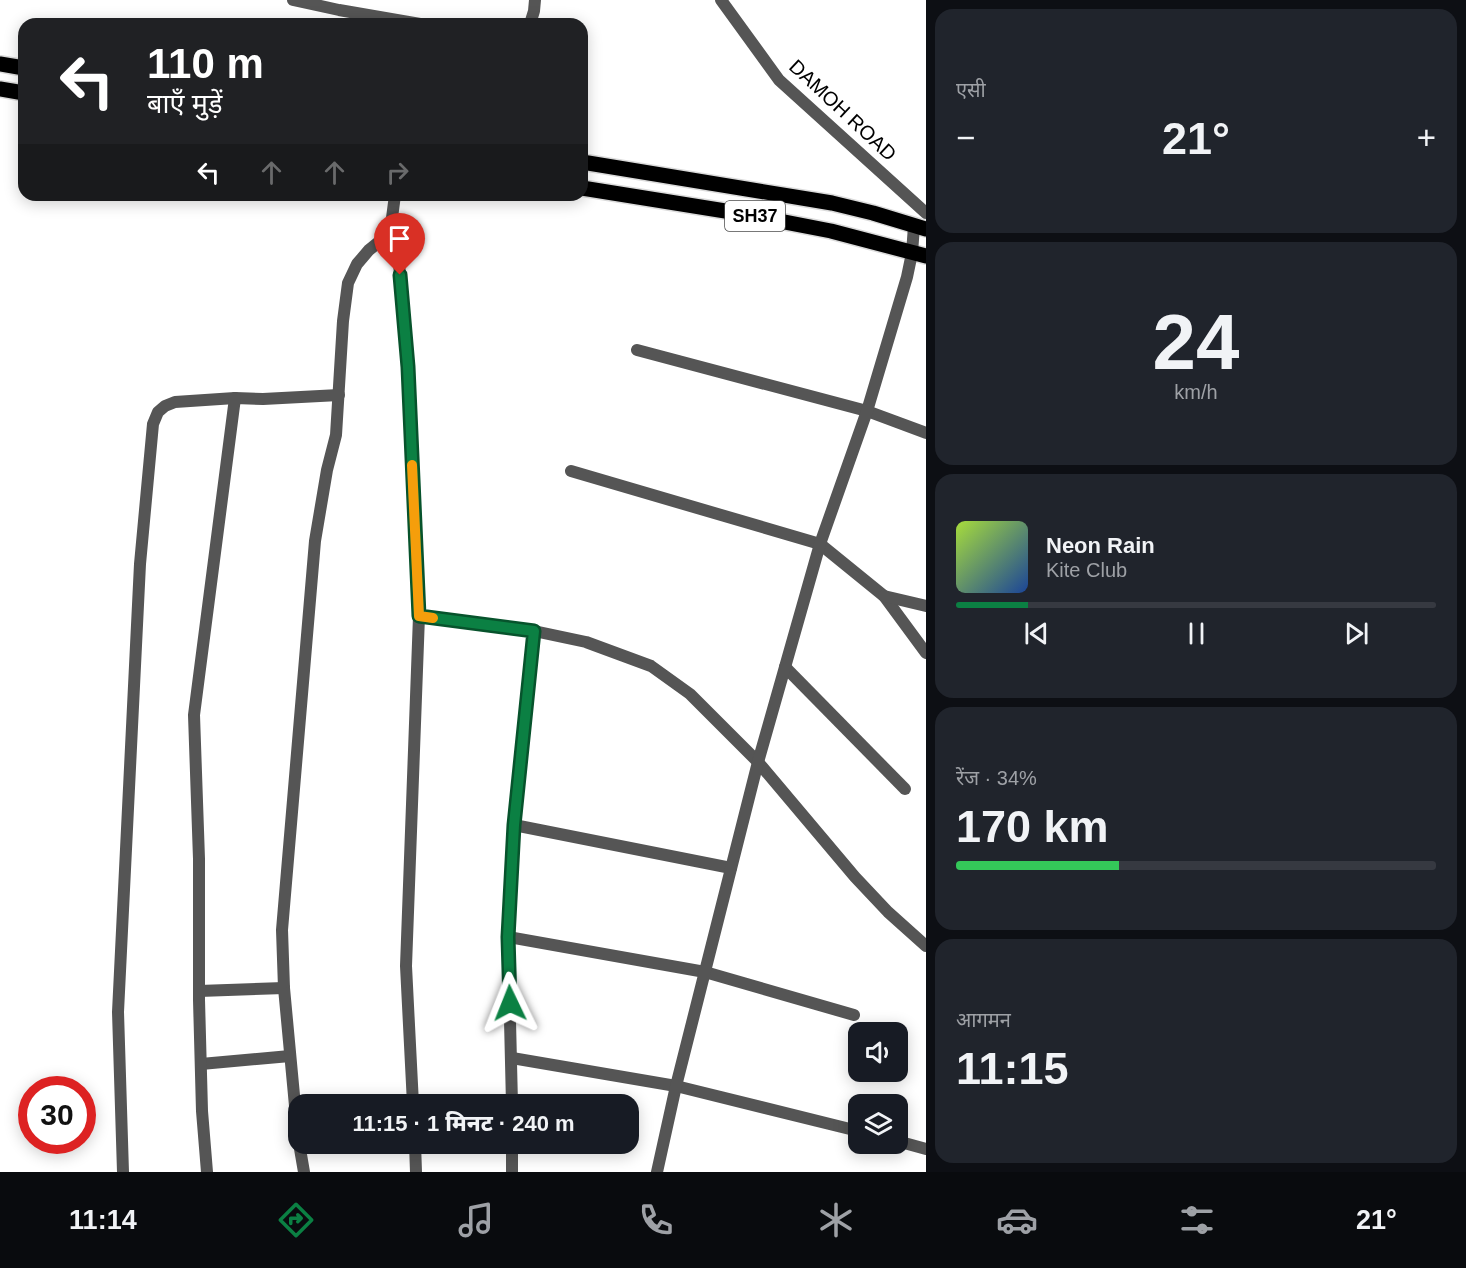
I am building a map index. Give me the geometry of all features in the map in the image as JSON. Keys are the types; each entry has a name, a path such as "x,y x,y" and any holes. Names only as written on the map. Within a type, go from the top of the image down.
{"main road":[{"path":"0,64 18,67"},
{"path":"0,89 18,92"},
{"name":"SH37","path":"588,163 832,203 920,228"},
{"name":"SH37","path":"588,189 744,214 831,231 919,254"}],"street":[{"path":"293,0 385,18"},
{"path":"531,18 535,0"},
{"name":"DAMOH ROAD","path":"721,0 779,80 926,213"},
{"path":"393,201 390,233 398,252 408,367 419,616 406,966 412,1094"},
{"path":"657,1172 676,1086 758,762 820,544 867,411 907,277 919,254 920,228"},
{"path":"294,1094 284,988 282,930 315,541 327,470 336,435 343,321 348,283 357,264 369,250 390,233"},
{"path":"637,350 867,411 926,433"},
{"path":"123,1172 118,1012 140,564 153,424 158,412 175,402 339,395"},
{"path":"207,1172 202,1111 199,859 194,715 235,398"},
{"path":"571,471 820,544 884,596 926,653"},
{"path":"884,596 926,606"},
{"path":"419,616 534,631 586,642 651,666 690,694 758,762 855,877 888,912 926,946"},
{"path":"512,1094 508,937 514,825 534,631"},
{"path":"785,667 905,789"},
{"path":"514,825 731,868"},
{"path":"508,937 705,972 854,1015"},
{"path":"199,991 284,988"},
{"path":"201,1064 290,1056"},
{"path":"512,1058 676,1086 848,1129"},
{"path":"908,1144 926,1149"},
{"path":"301,1154 304,1172"},
{"path":"415,1154 416,1172"},
{"path":"512,1154 512,1172"}],"slow traffic":[{"path":"412,465 419,616 433,618"}],"route":[{"path":"400,275 408,367 419,616 534,631 514,825 508,937 510,1003"}]}
